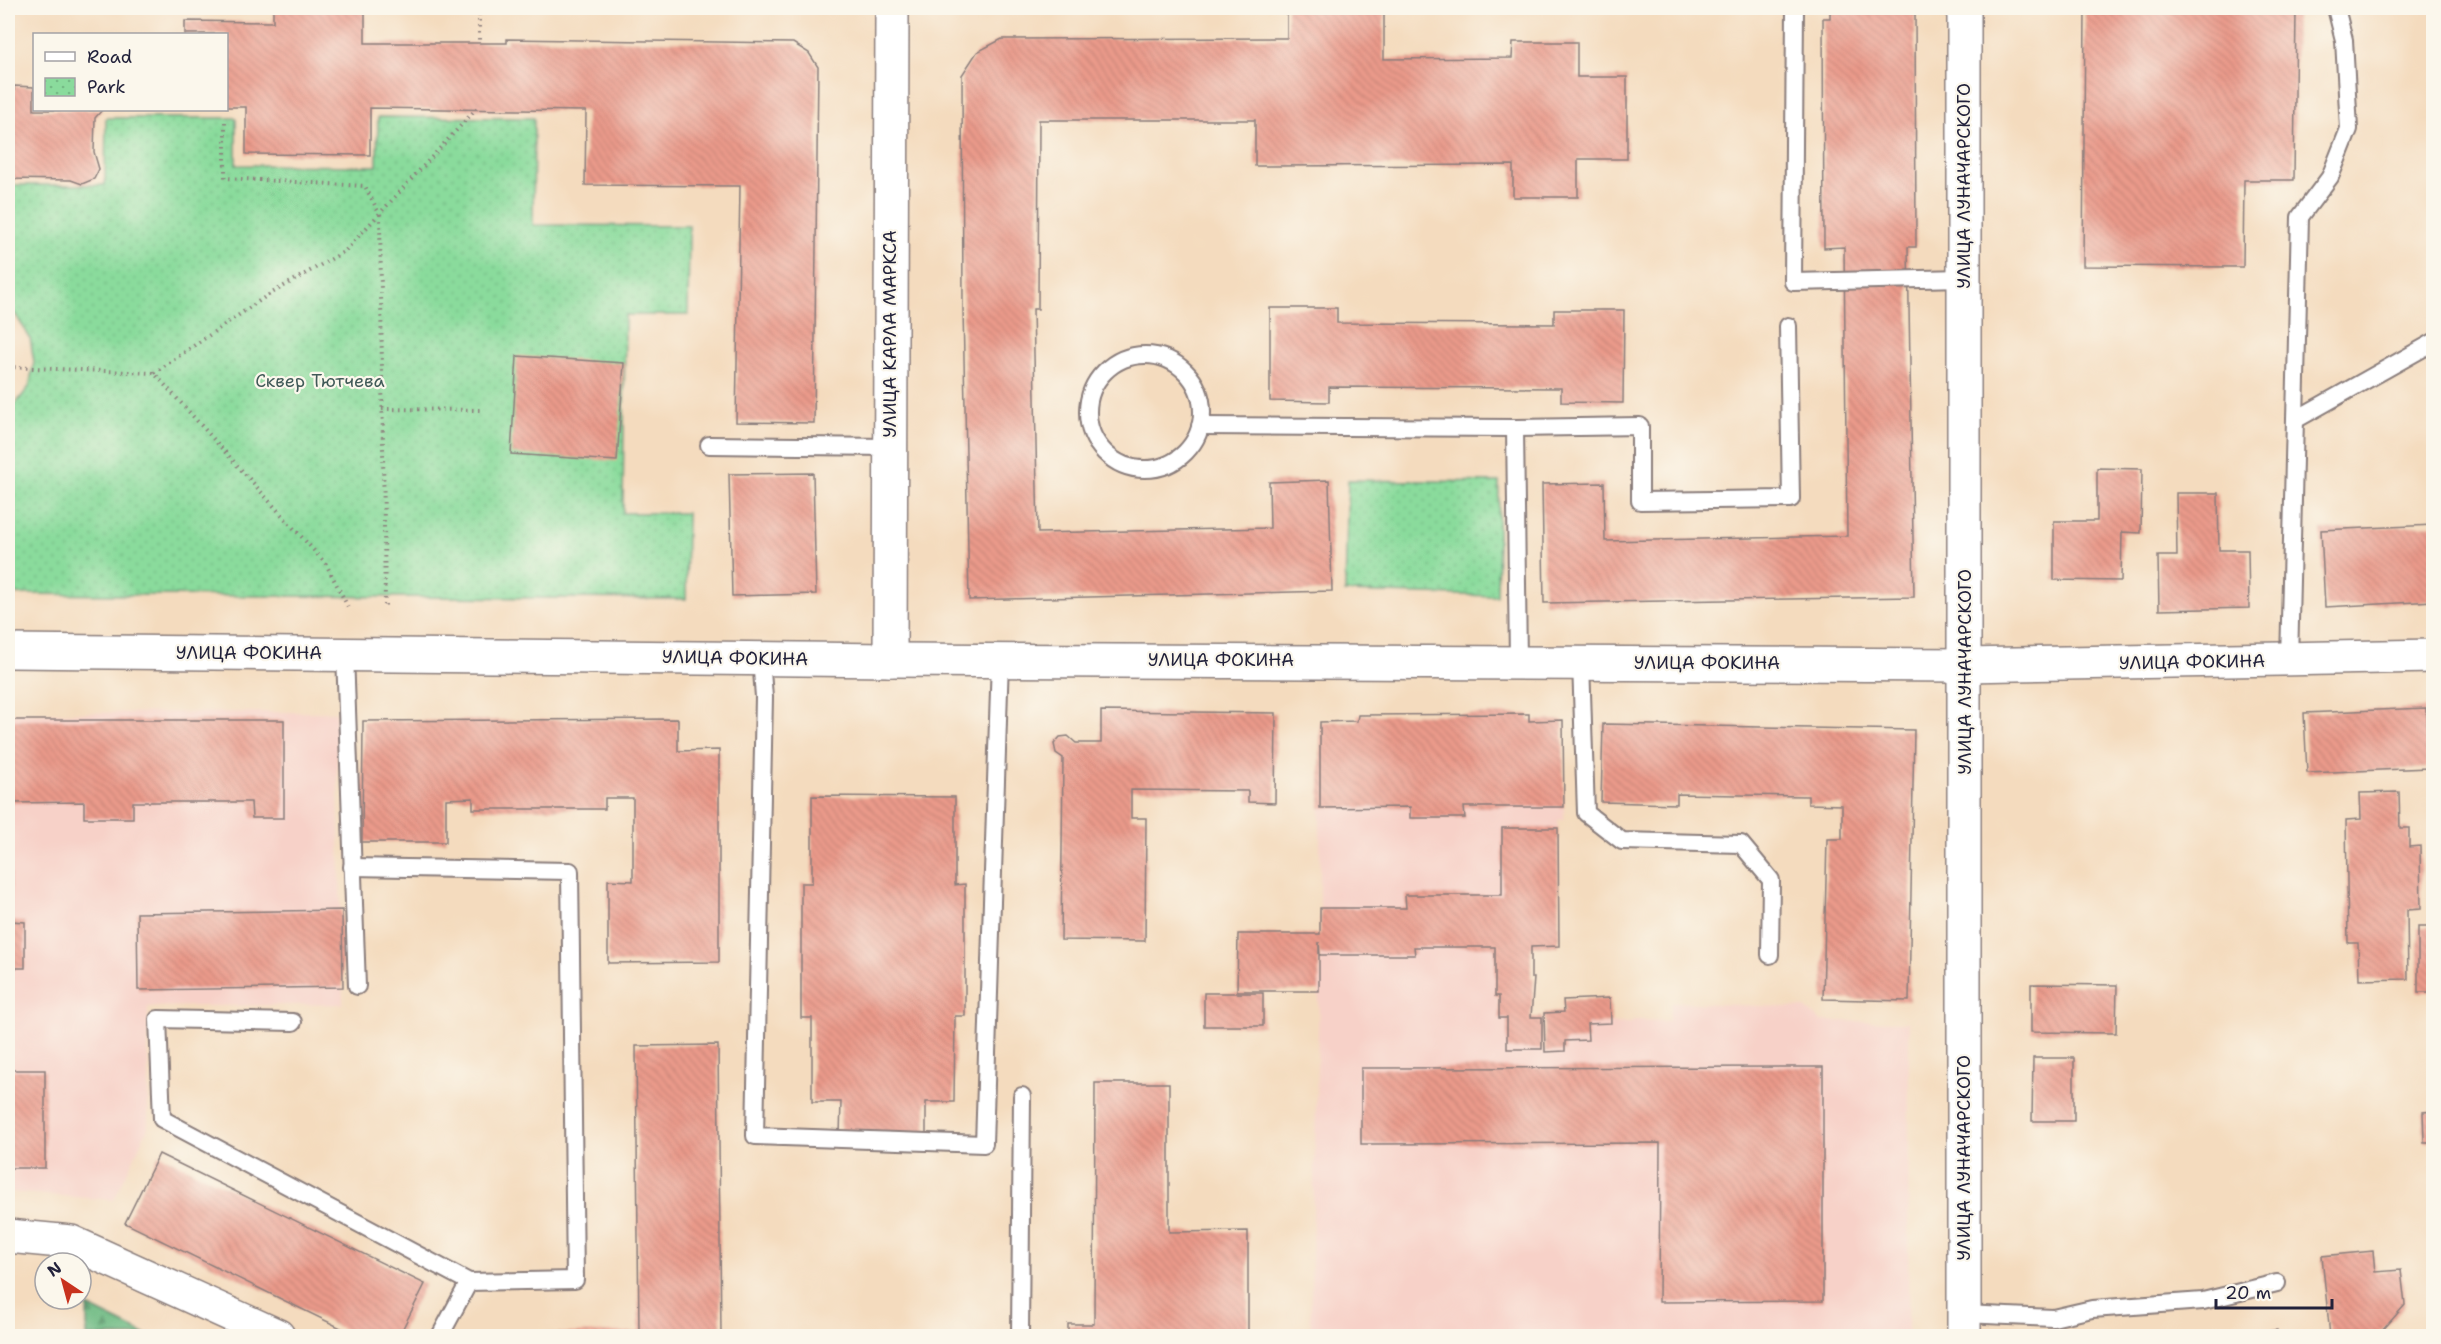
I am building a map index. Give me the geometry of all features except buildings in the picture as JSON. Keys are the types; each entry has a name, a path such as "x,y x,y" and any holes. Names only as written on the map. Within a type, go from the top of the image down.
{"main road":[{"name":"УЛИЦА КАРЛА МАРКСА","path":"890,660 892,8"},
{"name":"УЛИЦА ЛУНАЧАРСКОГО","path":"1964,8 1966,665 1964,1325"},
{"name":"УЛИЦА ФОКИНА","path":"8,651 890,660 1518,661 1966,665 2289,661 2433,656"},
{"path":"8,1236 72,1242 278,1336"}],"lane":[{"path":"1795,8 1793,282 1964,278"},
{"path":"2289,661 2300,217 2330,177 2349,129 2344,40 2336,8"},
{"path":"1200,426 1515,429 1640,426 1640,501 1791,499 1788,326"},
{"path":"2295,420 2433,342"},
{"path":"1139,355 1157,356 1174,363 1188,375 1198,390 1202,408 1200,426 1193,443 1181,456 1165,466 1146,470 1126,466 1109,458 1096,442 1088,424 1087,404 1093,386 1106,370 1121,360 1139,355"},
{"path":"1515,429 1518,661"},
{"path":"709,446 889,447"},
{"path":"345,654 357,986"},
{"path":"761,658 764,697 755,1136 984,1144 1000,660"},
{"path":"1581,662 1586,813 1622,841 1741,844 1771,880 1770,954"},
{"path":"293,1022 158,1019 162,1119 469,1282 575,1280 570,871 352,867"},
{"path":"1020,1336 1022,1096"},
{"path":"440,1336 469,1282"},
{"path":"1964,1325 2053,1318 2092,1309 2203,1301 2277,1283"}],"path":[{"path":"478,8 479,43"},
{"path":"8,367 154,373 265,297 345,251 477,108"},
{"path":"225,122 225,178 365,186 380,215 385,607"},
{"path":"154,373 326,564 348,607"},
{"path":"382,409 484,410"}],"shaded area":[{"path":"336,712 343,1004 148,1007 148,1128 114,1200 8,1192 8,713"},
{"path":"1529,714 1529,721 1563,720 1564,819 1558,820 1559,946 1495,947 1495,996 1498,996 1499,1017 1507,1018 1545,1052 1564,1051 1565,1041 1588,1040 1587,1024 1631,1023 1635,1020 1669,1021 1671,1002 1805,1008 1821,1021 1909,1022 1908,1336 1310,1336 1320,955 1320,722 1357,721 1358,715"}],"green space":[{"name":"Сквер Тютчева","path":"378,117 534,118 533,225 689,226 688,315 625,315 623,513 687,513 686,599 8,594 8,414 29,387 34,362 30,338 16,315 8,308 8,185 105,185 106,118 236,118 236,165 377,166"},
{"path":"1348,480 1499,482 1497,596 1345,592"},
{"path":"93,1309 148,1336 87,1336 87,1311 93,1311"}]}
